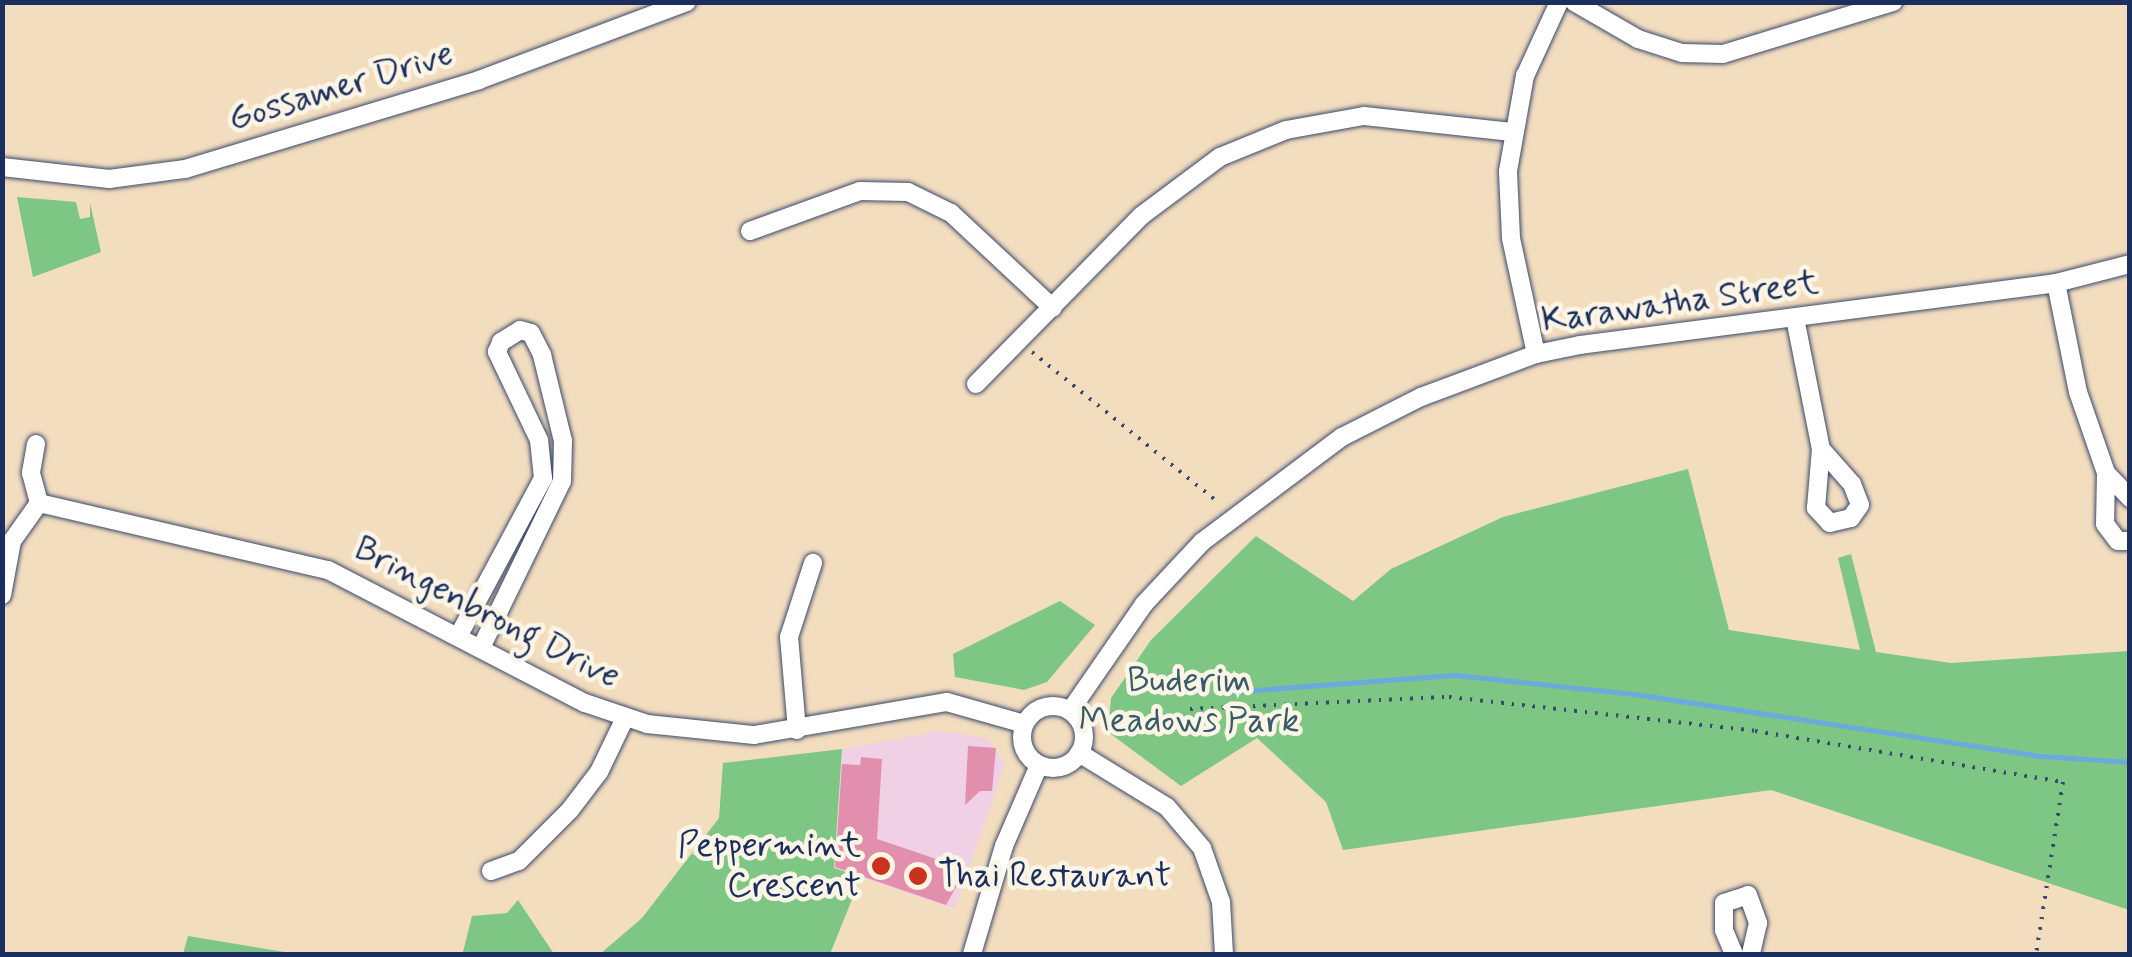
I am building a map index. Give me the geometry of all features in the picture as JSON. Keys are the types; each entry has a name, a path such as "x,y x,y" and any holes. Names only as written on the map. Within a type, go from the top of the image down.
{"street":[{"path":"1536,354 1511,238 1512,132 1525,76 1559,2"},
{"path":"1574,2 1638,38 1682,53 1723,54 1893,2"},
{"name":"Gossamer Drive","path":"2,167 108,179 185,169 479,80 677,4"},
{"path":"976,384 1141,216 1220,157 1286,130 1364,116 1512,132"},
{"path":"750,231 860,192 908,192 951,213 1053,308"},
{"name":"Karawatha Street","path":"1070,711 1144,604 1202,542 1264,491 1358,429 1536,354 2056,283 2130,264"},
{"path":"2056,283 2078,392 2106,473 2105,524 2118,541 2130,542"},
{"path":"1795,318 1821,449"},
{"path":"460,633 543,478 540,440 497,352 510,333 520,330 531,333 542,354 563,441 562,481 482,646"},
{"path":"2,595 12,541 39,503 31,473 36,444"},
{"path":"2106,473 2130,498"},
{"name":"Bringenbrong Drive","path":"39,503 284,556 460,633 626,718 715,735 797,730 947,702 1024,724"},
{"path":"797,730 790,637 813,563"},
{"path":"1050,706 1070,711 1083,731 1080,753 1066,766 1039,765 1022,743 1024,724 1050,706"},
{"path":"491,872 518,861 570,810 598,772 626,718"},
{"path":"1080,753 1167,807 1202,848 1222,902 1224,954"},
{"path":"972,954 1004,846 1039,765"},
{"path":"1734,954 1724,930 1724,903 1748,894 1758,924 1752,954"}],"path":[{"path":"1019,342 1219,503"},
{"path":"1190,709 1449,696 1755,731 2063,782 2036,954"}],"shaded area":[{"path":"941,731 986,738 1005,763 955,909 834,868 842,749"}],"green space":[{"path":"17,197 76,202 80,219 90,217 90,203 101,252 33,277"},
{"name":"Buderim Meadows Park","path":"1688,469 1729,630 1860,650 1838,558 1851,554 1876,652 1951,663 2129,651 2129,910 1771,790 1343,850 1326,802 1257,738 1181,786 1108,732 1111,698 1151,640 1256,536 1353,601 1391,569 1503,517"},
{"path":"1060,601 1095,625 1047,682 1024,690 955,677 953,654"},
{"path":"842,749 834,868 861,877 830,954 600,954 642,918 719,818 723,763"},
{"path":"518,900 554,954 432,954 463,952 472,916 507,913"},
{"path":"188,936 297,954 183,954"}],"building":[{"path":"968,746 996,748 992,791 980,791 965,805"},
{"path":"861,757 882,759 877,839 966,869 946,905 835,867 842,764 860,765"}],"waterway":[{"path":"1228,692 1456,675 1635,694 2042,756 2130,762"}],"place":[{"name":"Peppermint Crescent","path":"881,866"},
{"name":"Thai Restaurant","path":"918,876"}]}
